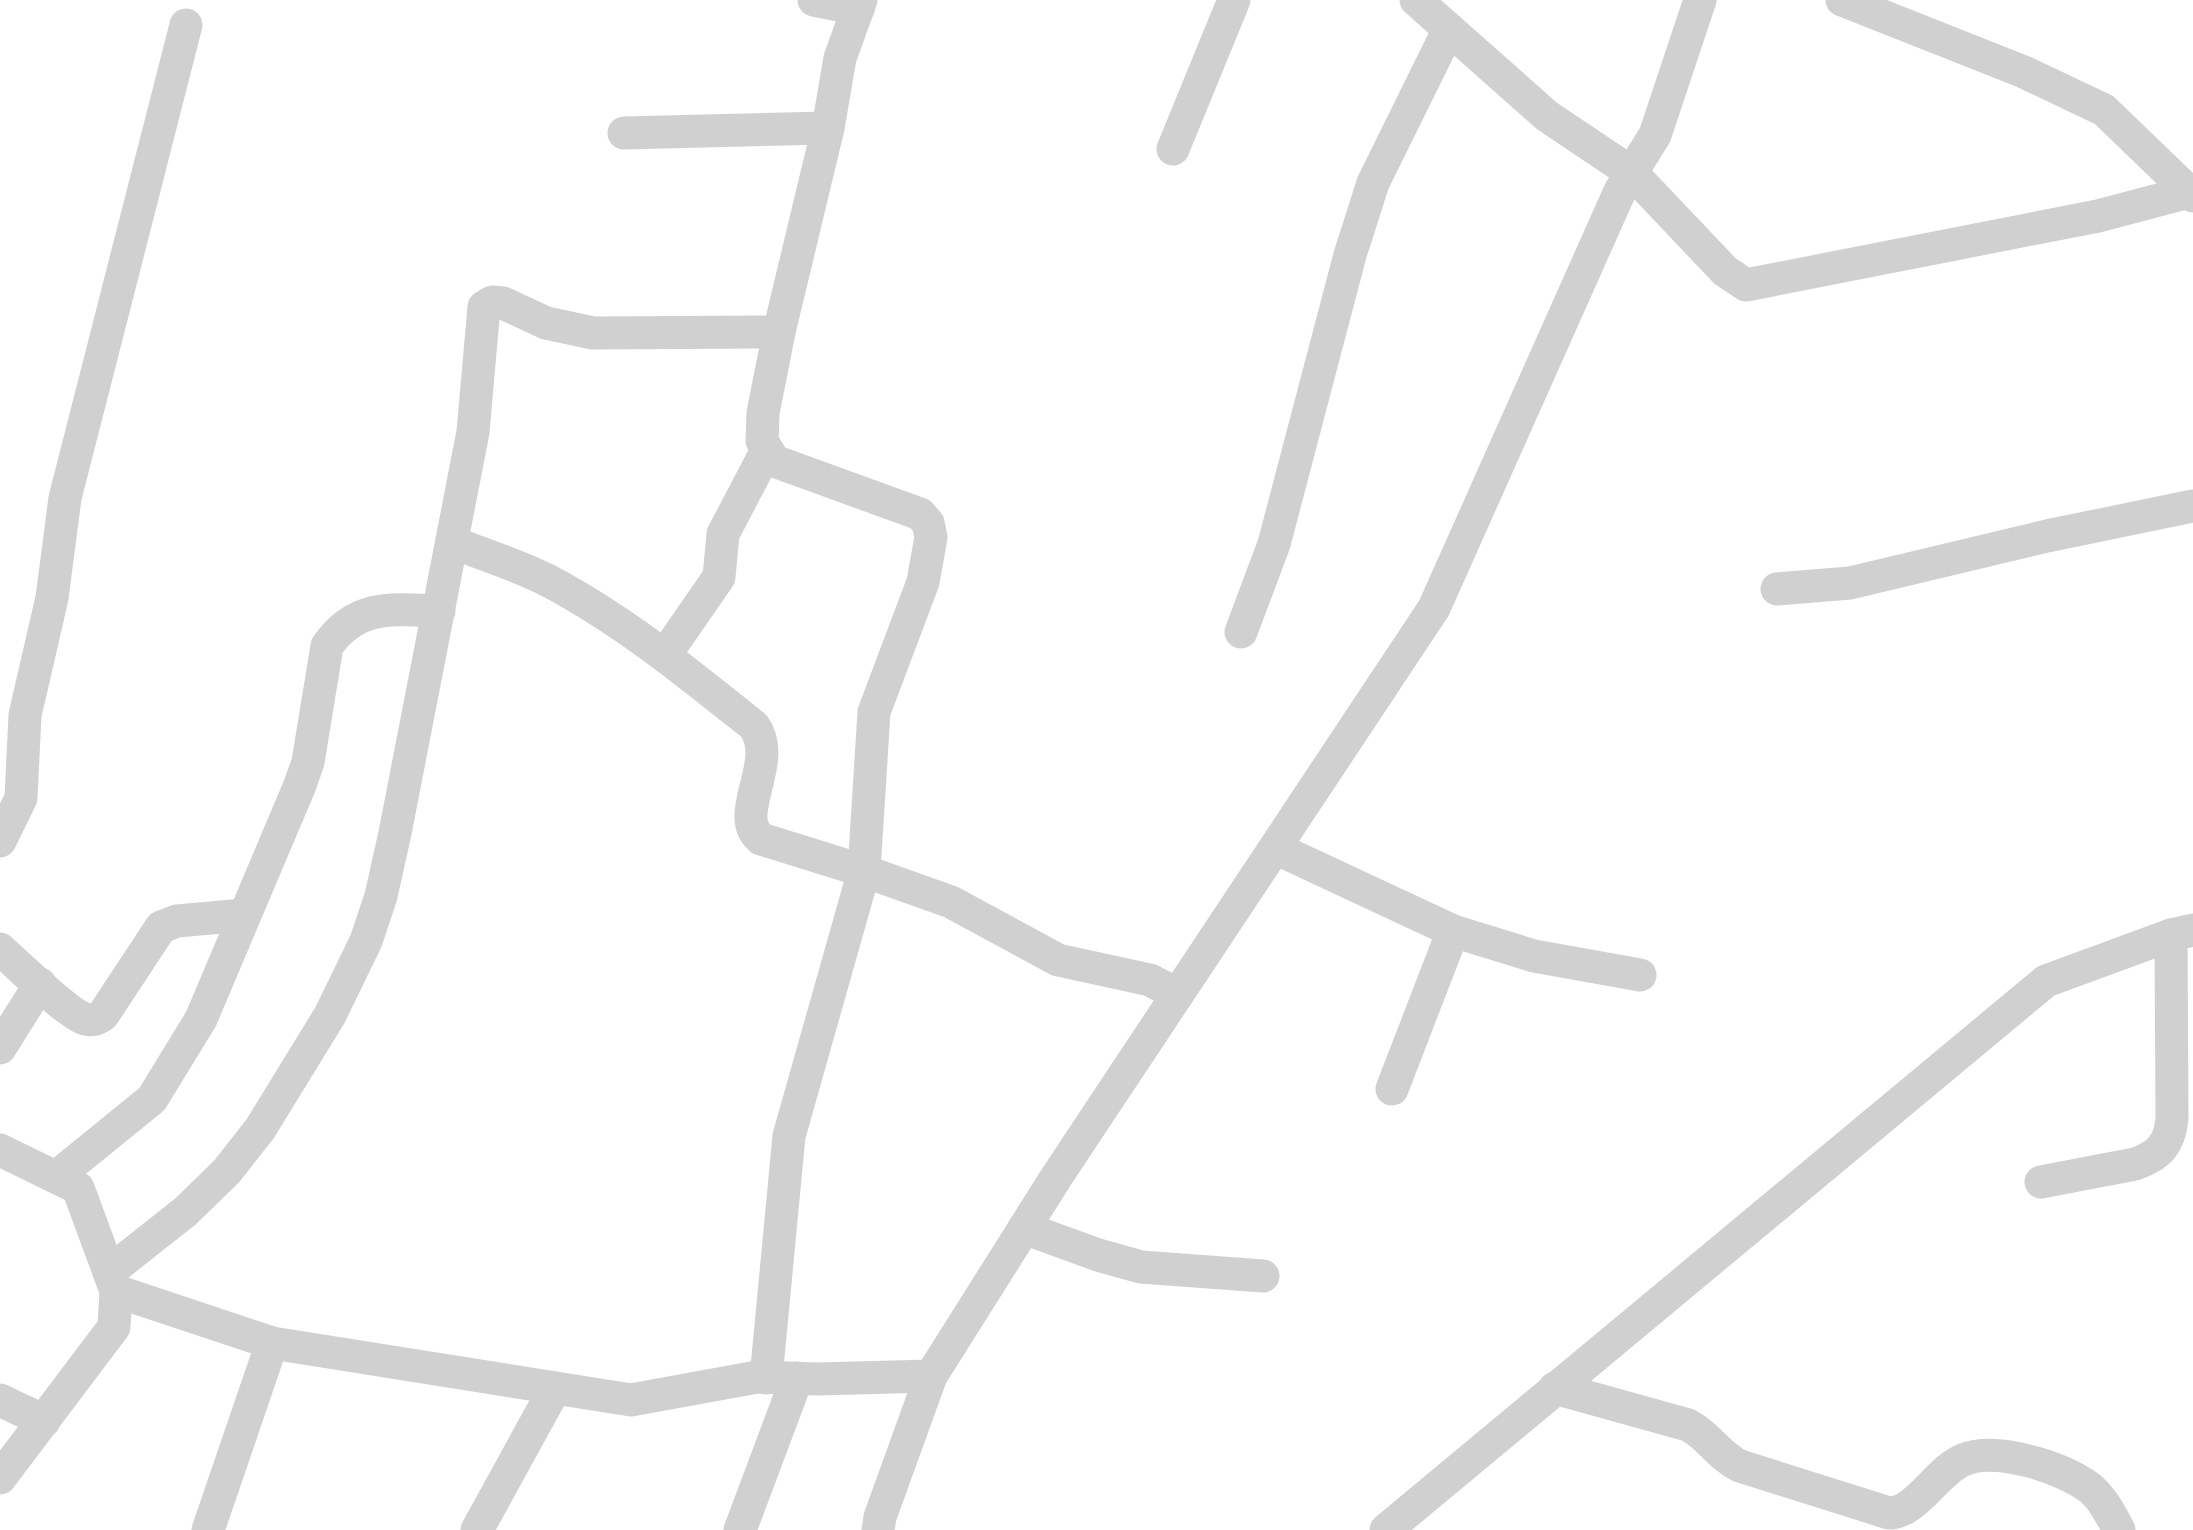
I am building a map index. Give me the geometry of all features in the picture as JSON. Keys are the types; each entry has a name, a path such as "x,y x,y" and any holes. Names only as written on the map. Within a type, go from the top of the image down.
{"street":[{"path":"740,1530 782,1378 789,1136 864,871 874,712 923,582 931,537 930,529 920,514 788,468 774,462 766,452 761,429 779,332 828,128 840,58 860,5 814,0"},
{"path":"1173,149 1234,0"},
{"path":"1416,0 1547,116 1632,173 1725,271 1746,285 2098,216 2191,194"},
{"path":"878,1530 880,1516 909,1431 931,1376 1024,1228 1434,608 1620,191 1655,135 1700,0"},
{"path":"1842,0 2024,72 2104,110 2191,194"},
{"path":"0,841 21,798 25,715 52,598 65,498 186,25"},
{"path":"1241,632 1274,544 1350,255 1373,183 1449,29"},
{"path":"624,133 828,128"},
{"path":"112,1282 227,1171 260,1129 330,1015 366,941 381,896 473,432 480,373 484,307 488,304 503,303 546,323 593,333 779,332"},
{"path":"664,655 719,577 723,534 766,452"},
{"path":"1777,589 1850,583 2047,536 2193,506"},
{"path":"452,542 546,580 596,608 664,655 754,726 760,735 763,756 750,819 753,833 760,840 864,871 951,903 1058,960 1150,980 1178,994"},
{"path":"56,1177 152,1099 201,1019 308,762 327,646 338,631 352,619 386,611 439,611"},
{"path":"1275,848 1453,931 1534,956 1640,975"},
{"path":"0,949 76,1014 95,1020 103,1015 161,927 177,921 244,915"},
{"path":"1392,1089 1453,931"},
{"path":"1386,1530 2046,981 2182,932 2172,1118 2170,1135 2165,1147 2148,1160 2135,1164 2041,1182"},
{"path":"0,1048 40,984"},
{"path":"0,1150 78,1188 112,1282 114,1327 0,1478"},
{"path":"1024,1228 1098,1255 1141,1267 1194,1273 1263,1276"},
{"path":"112,1282 272,1343 631,1400 782,1378 931,1376"},
{"path":"208,1530 272,1343"},
{"path":"477,1530 555,1388"},
{"path":"1555,1388 1688,1425 1697,1430 1724,1457 1740,1466 1885,1512 1905,1509 1961,1461 1991,1454 2016,1458 2062,1473 2085,1485 2102,1501 2119,1530"},
{"path":"0,1400 44,1420"}]}
